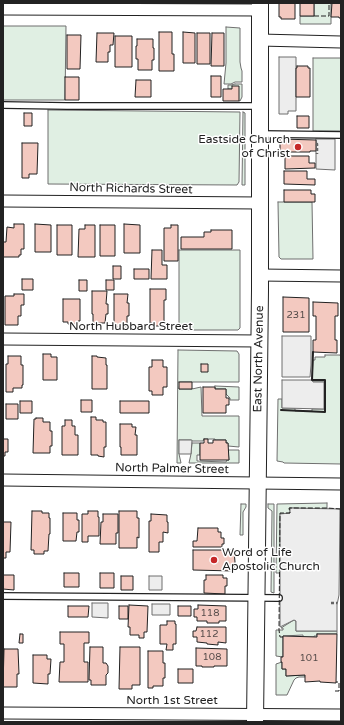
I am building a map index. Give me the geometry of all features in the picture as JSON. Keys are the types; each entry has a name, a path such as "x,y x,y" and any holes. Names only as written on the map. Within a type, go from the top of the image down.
{"main road":[{"name":"East North Avenue","path":"255,718 260,275 260,7"}],"street":[{"path":"3,9 260,7"},
{"path":"260,40 341,42"},
{"name":"North Richards Street","path":"3,200 259,203"},
{"path":"260,275 341,276"},
{"name":"North Hubbard Street","path":"3,339 259,341"},
{"name":"North Palmer Street","path":"3,480 341,484"},
{"name":"North 1st Street","path":"3,713 255,718 341,715"}],"lane":[{"path":"3,105 260,106"},
{"path":"260,134 341,136"},
{"path":"3,596 279,598"}],"path":[{"path":"316,144 317,154"},
{"path":"331,603 338,603"}],"green space":[{"path":"314,3 331,3 331,24 300,24 300,16 314,16"},
{"path":"3,26 66,26 65,100 3,100"},
{"path":"226,27 240,28 240,62 242,82 224,84 226,63"},
{"path":"313,58 341,58 341,131 313,131"},
{"path":"242,84 242,97 240,101 232,89 228,89 228,85"},
{"path":"48,110 240,112 239,182 237,185 48,184"},
{"path":"243,112 245,113 245,185 242,185"},
{"path":"278,202 312,202 313,259 281,259 279,257"},
{"path":"179,250 240,250 240,328 238,330 179,330"},
{"path":"178,350 237,351 239,354 239,382 180,382 179,389 201,387 202,416 239,416 239,447 228,446 226,440 179,440 179,454 181,463 177,463"},
{"path":"325,355 340,355 341,357 341,464 284,463 277,461 278,399 282,399 282,408 295,408 295,411 324,409 324,382 312,382 313,360 315,360 315,357 325,357"},
{"path":"215,386 239,387 239,400 230,400 226,394 226,389 215,389"},
{"path":"192,443 200,443 200,455 197,455 197,461 226,462 229,460 228,450 239,450 239,463 189,463"},
{"path":"327,503 327,509 290,508 290,514 280,514 280,573 276,573 277,504"},
{"path":"241,504 246,504 243,512 243,535 240,535"},
{"path":"268,504 274,504 274,593 271,592 272,511 268,508"},
{"path":"294,620 296,621 296,631 337,631 337,634 317,634 317,636 314,637 303,637 303,635 283,636 283,657 276,656 276,630 283,630 283,628 281,628"},
{"path":"282,662 282,669 286,669 286,676 305,675 305,677 299,677 294,680 287,695 276,695 276,664"}],"shaded area":[{"path":"279,57 296,57 296,111 288,111 288,114 279,114"},
{"path":"316,139 335,139 335,170 316,169"},
{"path":"282,336 311,336 310,377 282,377"},
{"path":"282,380 312,380 313,382 324,382 324,409 282,408"},
{"path":"179,440 192,440 191,454 179,454"},
{"path":"290,508 340,509 337,631 296,631 296,621 294,620 280,627 280,514 290,513"},
{"path":"149,576 162,576 162,590 149,590"},
{"path":"92,603 108,603 108,618 92,617"},
{"path":"152,604 170,604 170,615 152,615"}],"building":[{"path":"279,3 295,3 295,19 281,19 281,17 279,17"},
{"path":"300,3 314,3 314,16 300,16"},
{"path":"332,3 341,3 341,18 331,17"},
{"path":"159,32 172,32 174,71 159,71"},
{"path":"183,32 195,33 195,63 183,63"},
{"path":"97,33 114,33 113,45 110,45 110,52 108,52 108,62 96,62"},
{"path":"197,33 210,33 210,64 197,64"},
{"path":"212,33 224,33 224,66 211,66"},
{"path":"67,35 81,35 80,69 67,69"},
{"path":"115,36 132,36 132,67 115,67"},
{"path":"137,39 153,39 154,60 152,60 152,70 138,70 138,59 136,59"},
{"path":"297,66 308,66 308,68 310,68 310,97 296,97"},
{"path":"211,76 221,76 221,97 211,97"},
{"path":"65,77 79,77 79,100 65,100"},
{"path":"136,80 151,80 151,97 135,97"},
{"path":"232,86 239,86 239,101 223,101 223,89 232,89"},
{"path":"24,113 32,113 32,126 24,126"},
{"path":"297,116 309,116 309,128 297,128"},
{"name":"Eastside Church of Christ","path":"280,139 316,140 316,151 280,152"},
{"path":"22,143 38,143 37,174 29,174 29,178 22,178"},
{"path":"285,156 309,156 309,163 315,163 315,168 285,169"},
{"path":"284,171 307,171 307,179 315,179 315,185 284,184"},
{"path":"284,190 311,190 311,194 315,194 315,202 284,202"},
{"path":"14,224 24,224 24,249 21,249 21,255 19,255 19,257 3,257 3,242 6,242 7,227 14,228"},
{"path":"35,224 51,225 51,252 35,252"},
{"path":"124,224 140,225 140,253 124,253"},
{"path":"57,225 72,225 72,255 57,255"},
{"path":"85,225 95,225 95,257 78,257 79,229 85,229"},
{"path":"100,225 115,225 115,256 100,256"},
{"path":"171,225 178,225 178,261 164,261 164,228 171,228"},
{"path":"211,230 232,230 232,249 181,249 181,237 204,237 204,232 211,232"},
{"path":"152,250 162,250 162,265 167,265 167,279 151,279"},
{"path":"113,266 121,266 121,279 113,279"},
{"path":"134,269 149,269 149,279 134,279"},
{"path":"22,279 33,279 33,290 22,290"},
{"path":"79,280 87,280 87,291 79,291"},
{"path":"106,280 114,280 114,290 106,290"},
{"path":"150,289 166,289 166,300 164,300 164,323 162,326 155,326 155,323 150,323"},
{"path":"92,291 107,291 106,304 108,304 108,314 106,314 105,323 93,323"},
{"path":"14,294 24,294 24,305 21,305 21,316 18,316 18,325 5,325 5,296 14,296"},
{"path":"114,294 128,294 127,303 129,303 129,316 127,316 127,327 114,327"},
{"path":"283,297 309,298 309,332 283,332"},
{"path":"63,299 80,299 80,321 78,321 78,324 68,324 68,322 63,322"},
{"path":"313,302 338,303 338,316 335,316 335,340 337,340 337,353 313,352 313,340 316,340 316,316 313,316"},
{"path":"43,354 51,354 51,357 57,357 57,380 43,380"},
{"path":"8,356 21,356 21,365 23,365 22,388 13,388 13,392 6,392 6,364 8,364"},
{"path":"92,356 106,358 107,389 92,389"},
{"path":"152,360 163,360 163,367 167,367 167,387 163,387 163,395 152,395 152,391 149,391 149,367 152,367"},
{"path":"201,364 208,364 208,372 201,372"},
{"path":"179,382 192,382 192,389 179,389"},
{"path":"203,387 226,389 226,398 229,398 229,405 226,405 226,413 203,413"},
{"path":"81,400 92,400 92,412 81,412"},
{"path":"20,401 32,401 32,413 20,413"},
{"path":"120,401 149,401 149,413 120,413"},
{"path":"6,404 18,404 18,419 6,419"},
{"path":"91,417 96,417 96,420 103,420 103,422 106,422 106,447 104,447 104,457 91,455"},
{"path":"43,418 43,422 50,422 50,431 52,431 52,446 50,446 50,453 33,453 34,419"},
{"path":"65,420 72,420 72,426 75,426 75,435 78,435 78,455 62,455 62,426 65,426"},
{"path":"120,424 132,424 132,427 136,427 135,435 137,435 137,455 121,455"},
{"path":"3,439 8,439 8,452 5,452 5,456 3,456"},
{"path":"204,439 208,439 208,443 213,443 213,440 226,440 226,443 228,443 229,460 200,460 200,443 204,443"},
{"path":"32,511 49,513 50,534 48,551 44,551 44,554 34,554 34,550 31,550"},
{"path":"88,511 98,511 99,536 88,536 88,542 82,542 82,514 88,514"},
{"path":"119,511 137,511 137,518 139,518 139,538 137,537 137,548 119,548"},
{"path":"63,513 77,513 77,520 79,520 79,532 77,532 76,541 63,541"},
{"path":"103,514 118,514 118,533 116,533 116,544 100,544"},
{"path":"151,514 167,515 168,533 163,532 163,542 159,542 159,552 149,552 149,521 151,521"},
{"path":"3,522 11,522 10,552 6,552 6,558 3,558"},
{"path":"198,528 218,528 218,532 221,532 221,538 224,538 224,544 222,544 222,547 193,547 193,541 197,541"},
{"name":"Word of Life Apostolic Church","path":"193,550 234,550 234,571 193,570"},
{"path":"64,573 79,573 79,587 64,587"},
{"path":"100,573 114,573 114,588 100,588"},
{"path":"3,575 14,575 14,590 3,589"},
{"path":"206,575 223,575 223,578 227,578 225,594 204,593 204,580 206,580"},
{"path":"121,576 133,576 133,590 121,590"},
{"path":"129,605 148,606 147,632 144,632 144,638 139,638 139,635 130,635 130,627 128,627"},
{"path":"198,605 226,606 226,621 219,621 219,623 207,623 207,621 197,621 197,617 194,617 194,609 198,609"},
{"path":"68,606 89,606 88,617 68,617"},
{"path":"119,606 128,606 128,619 119,619"},
{"path":"178,606 191,606 191,616 178,616"},
{"path":"167,621 175,621 176,624 176,644 173,644 173,650 166,650 167,644 160,644 160,625 167,625"},
{"path":"197,627 226,627 226,643 218,642 218,645 197,642 197,637 193,637 193,631 196,631"},
{"path":"60,632 89,632 89,643 84,643 84,662 88,662 88,682 59,682 60,662 64,662 64,644 60,644"},
{"path":"20,634 23,634 23,643 19,643"},
{"path":"317,634 337,634 336,683 320,681 305,682 305,675 286,676 286,669 282,669 281,657 283,657 283,636 317,637"},
{"path":"90,647 103,647 103,663 106,663 108,666 106,685 91,685 91,680 89,680"},
{"path":"120,647 140,647 140,685 132,685 132,689 119,689"},
{"path":"196,648 227,649 227,666 196,666"},
{"path":"4,649 18,649 19,674 17,674 17,687 3,687"},
{"path":"148,651 163,651 165,678 163,678 163,686 153,686 153,688 148,688"},
{"path":"33,655 47,655 47,659 51,659 48,684 33,683"},
{"path":"178,669 193,669 193,683 178,683"}],"fence":[{"path":"314,16 329,16 329,3"},
{"path":"283,637 280,637 279,630 280,513 290,513 289,508 341,509"},
{"path":"335,691 339,691 339,682 336,682"}],"wall":[{"path":"281,410 325,412 325,380 312,380 313,352"}],"place":[{"name":"Eastside Church of Christ","path":"298,147"},
{"name":"Word of Life Apostolic Church","path":"214,560"}]}
